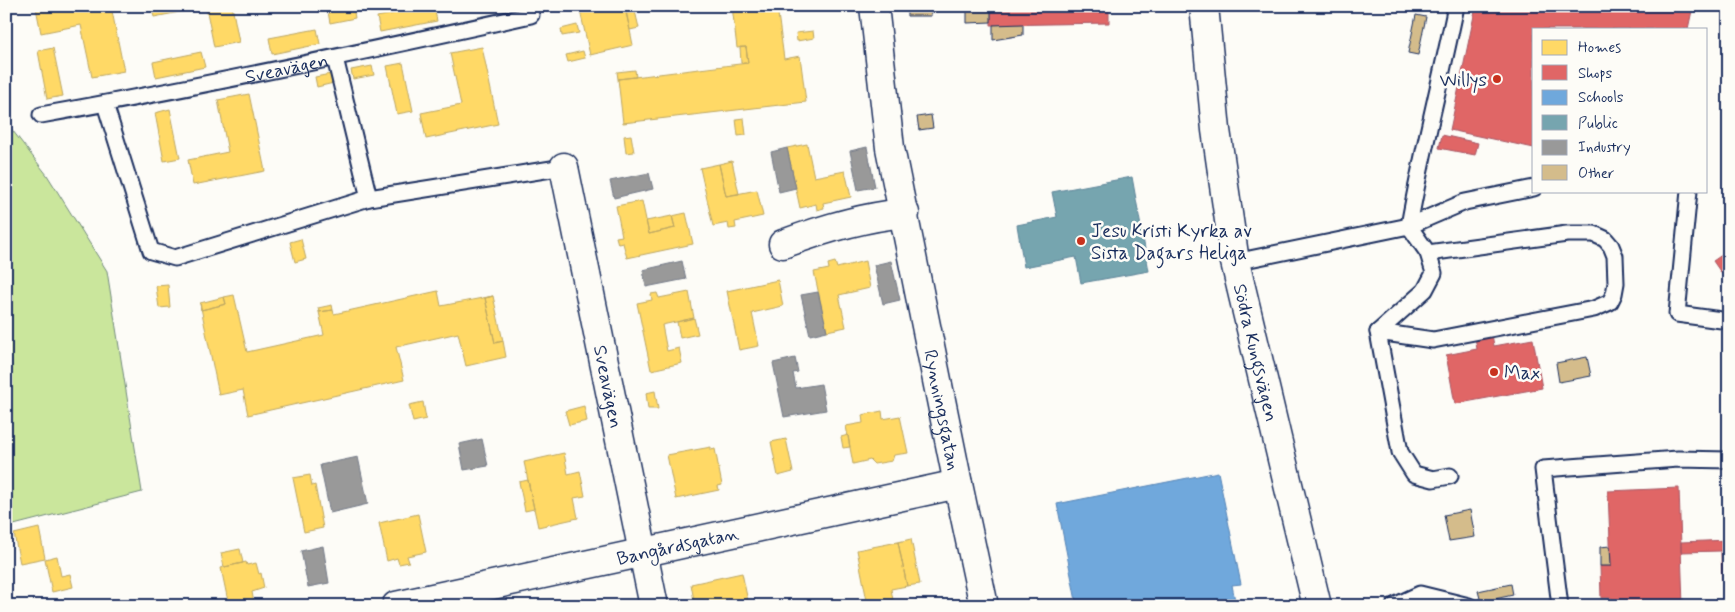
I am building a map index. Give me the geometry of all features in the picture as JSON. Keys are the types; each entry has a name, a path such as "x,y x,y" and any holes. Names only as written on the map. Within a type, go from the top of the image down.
{"street":[{"name":"Rynningsgatan","path":"874,6 890,148 905,213 984,606"},
{"name":"Södra Kungsvägen","path":"1204,6 1216,130 1235,262 1317,606"},
{"name":"Sveavägen","path":"564,167 654,606"},
{"path":"783,244 841,224 905,213"},
{"name":"Bangårdsgatan","path":"396,606 958,484"}],"lane":[{"path":"1378,332 1425,290 1434,273 1428,253 1409,226 1420,162 1443,72 1456,6"},
{"name":"Sveavägen","path":"41,115 335,58 531,15"},
{"path":"335,58 369,198"},
{"path":"105,104 151,251 175,258 369,198 564,167"},
{"path":"1235,262 1409,226 1465,202 1532,188"},
{"path":"1689,192 1677,314 1729,321"},
{"path":"1378,332 1433,340 1594,309 1610,302 1614,294 1616,283 1614,256 1611,246 1605,239 1594,234 1567,234 1428,253"},
{"path":"1378,332 1400,452 1414,474 1433,479 1450,476"},
{"path":"1560,606 1543,469 1678,459 1729,460"},
{"path":"1394,606 1420,594 1469,606"}],"green space":[{"path":"6,122 47,175 107,271 142,492 6,527"}],"building: Homes":[{"path":"44,6 111,6 124,71 92,77 81,25 41,33 36,8"},
{"path":"151,6 232,6 239,42 214,47 206,7 154,17"},
{"path":"327,6 353,6 355,18 330,23"},
{"path":"434,6 437,21 380,32 377,17"},
{"path":"579,6 625,6 633,45 590,55"},
{"path":"732,6 777,6 784,59 800,56 806,102 623,123 618,79 748,63 746,47 737,48"},
{"path":"635,11 639,28 630,30 626,13"},
{"path":"577,25 579,33 562,36 561,29"},
{"path":"317,29 320,44 272,54 269,38"},
{"path":"813,31 814,38 797,41 796,33"},
{"path":"482,47 498,124 426,139 421,113 461,105 450,53"},
{"path":"740,47 746,47 748,63 741,63"},
{"path":"53,48 63,96 47,99 38,51"},
{"path":"583,51 585,58 568,62 566,55"},
{"path":"201,52 205,67 156,77 153,62"},
{"path":"403,63 413,111 397,114 387,66"},
{"path":"372,66 374,75 353,79 351,70"},
{"path":"635,70 636,77 618,79 617,72"},
{"path":"336,73 338,82 317,87 315,77"},
{"path":"249,94 265,171 193,185 188,160 228,152 218,100"},
{"path":"170,109 180,158 164,161 155,113"},
{"path":"744,118 746,135 738,136 736,119"},
{"path":"631,135 634,152 626,153 624,136"},
{"path":"807,144 814,177 845,171 851,197 823,203 824,208 817,210 816,204 800,208 787,148"},
{"path":"732,161 739,194 726,196 719,164"},
{"path":"719,164 726,196 757,190 763,216 735,222 736,228 729,229 728,223 713,226 700,168"},
{"path":"642,201 649,234 675,228 672,216 686,213 693,244 627,258 623,243 618,244 616,237 622,236 616,206"},
{"path":"672,216 675,228 649,234 646,221"},
{"path":"301,239 306,259 295,262 290,242"},
{"path":"865,261 870,288 839,295 846,327 827,331 814,272 829,269 828,264 835,262 837,268"},
{"path":"778,280 783,306 752,313 759,346 739,350 727,291"},
{"path":"168,285 170,307 159,308 156,286"},
{"path":"438,291 441,306 493,296 485,298 495,343 503,341 506,357 466,366 458,333 396,347 404,380 248,415 243,390 219,395 201,310 226,304 224,297 234,295 247,352 324,335 319,312 333,310 334,314"},
{"path":"689,292 694,318 662,325 667,351 679,348 682,363 651,370 637,303 652,300 651,294 657,293 659,298"},
{"path":"493,296 503,341 495,343 485,298"},
{"path":"224,297 226,304 201,310 200,303"},
{"path":"332,305 333,310 319,312 318,308"},
{"path":"694,318 698,334 680,338 677,322"},
{"path":"655,391 658,409 648,409 646,393"},
{"path":"423,402 426,419 413,422 409,405"},
{"path":"584,406 587,421 569,425 565,411"},
{"path":"882,411 883,419 900,416 908,453 894,455 892,461 874,464 870,460 853,464 846,426 863,423 862,415"},
{"path":"848,435 850,447 843,448 841,437"},
{"path":"786,439 793,472 778,476 771,442"},
{"path":"711,447 711,450 715,449 722,485 718,486 719,490 676,499 667,455"},
{"path":"564,453 568,474 580,471 585,496 574,498 578,518 538,527 524,462"},
{"path":"310,475 312,486 315,485 323,528 304,532 293,478"},
{"path":"528,480 534,509 525,511 519,482"},
{"path":"418,514 426,552 407,556 409,562 399,564 397,558 387,561 379,523"},
{"path":"39,528 45,558 20,563 14,534"},
{"path":"911,539 920,584 907,586 898,542"},
{"path":"898,542 907,586 891,589 893,600 868,606 857,550"},
{"path":"240,549 243,563 224,567 221,553"},
{"path":"57,556 61,576 70,574 73,587 52,592 45,559"},
{"path":"246,562 247,565 256,563 259,574 261,573 264,588 252,592 254,603 244,606 229,606 221,568"},
{"path":"742,573 749,606 695,606 691,584"}],"building: Shops":[{"path":"991,6 1109,6 1109,23 991,25"},
{"name":"Willys","path":"1476,6 1693,6 1688,28 1532,28 1532,148 1450,130"},
{"path":"1442,135 1478,143 1475,155 1439,148"},
{"path":"1729,250 1729,278 1724,277 1713,261"},
{"name":"Max","path":"1492,334 1494,346 1533,339 1542,388 1455,404 1446,355 1477,349 1475,337"},
{"path":"1679,488 1683,606 1612,606 1612,598 1601,598 1600,566 1611,566 1608,491"},
{"path":"1729,540 1729,606 1723,606 1721,551 1681,552 1681,542"}],"building: Schools":[{"path":"1218,472 1241,584 1232,585 1236,606 1077,606 1057,504"}],"building: Public":[{"name":"Jesu Kristi Kyrka av Sista Dagars Heliga","path":"1132,177 1149,271 1081,283 1076,257 1024,267 1017,225 1057,217 1052,192"}],"building: Industry":[{"path":"867,147 875,187 858,190 850,151"},
{"path":"787,148 796,188 779,192 771,152"},
{"path":"649,173 653,189 614,198 610,181"},
{"path":"682,261 686,279 646,287 643,270"},
{"path":"891,261 900,300 883,304 874,265"},
{"path":"818,292 827,331 810,335 801,295"},
{"path":"795,358 798,372 793,373 796,388 821,384 826,410 784,417 773,363"},
{"path":"482,439 488,466 464,470 459,444"},
{"path":"358,457 368,504 330,513 320,465"},
{"path":"323,546 329,583 308,587 301,551"}],"building: Other":[{"path":"907,6 931,6 931,16 907,16"},
{"path":"967,6 991,6 991,22 967,23"},
{"path":"1416,15 1426,17 1418,55 1408,53"},
{"path":"1023,24 1023,35 993,40 993,25"},
{"path":"931,115 933,128 919,130 917,117"},
{"path":"1587,357 1591,376 1559,382 1556,363"},
{"path":"1470,510 1475,537 1449,541 1444,515"},
{"path":"1610,546 1611,566 1600,566 1600,547"},
{"path":"1511,584 1513,595 1481,602 1478,591"}],"place":[{"name":"Willys","path":"1497,79"},
{"name":"Jesu Kristi Kyrka av Sista Dagars Heliga","path":"1081,241"},
{"name":"Max","path":"1494,372"}]}
